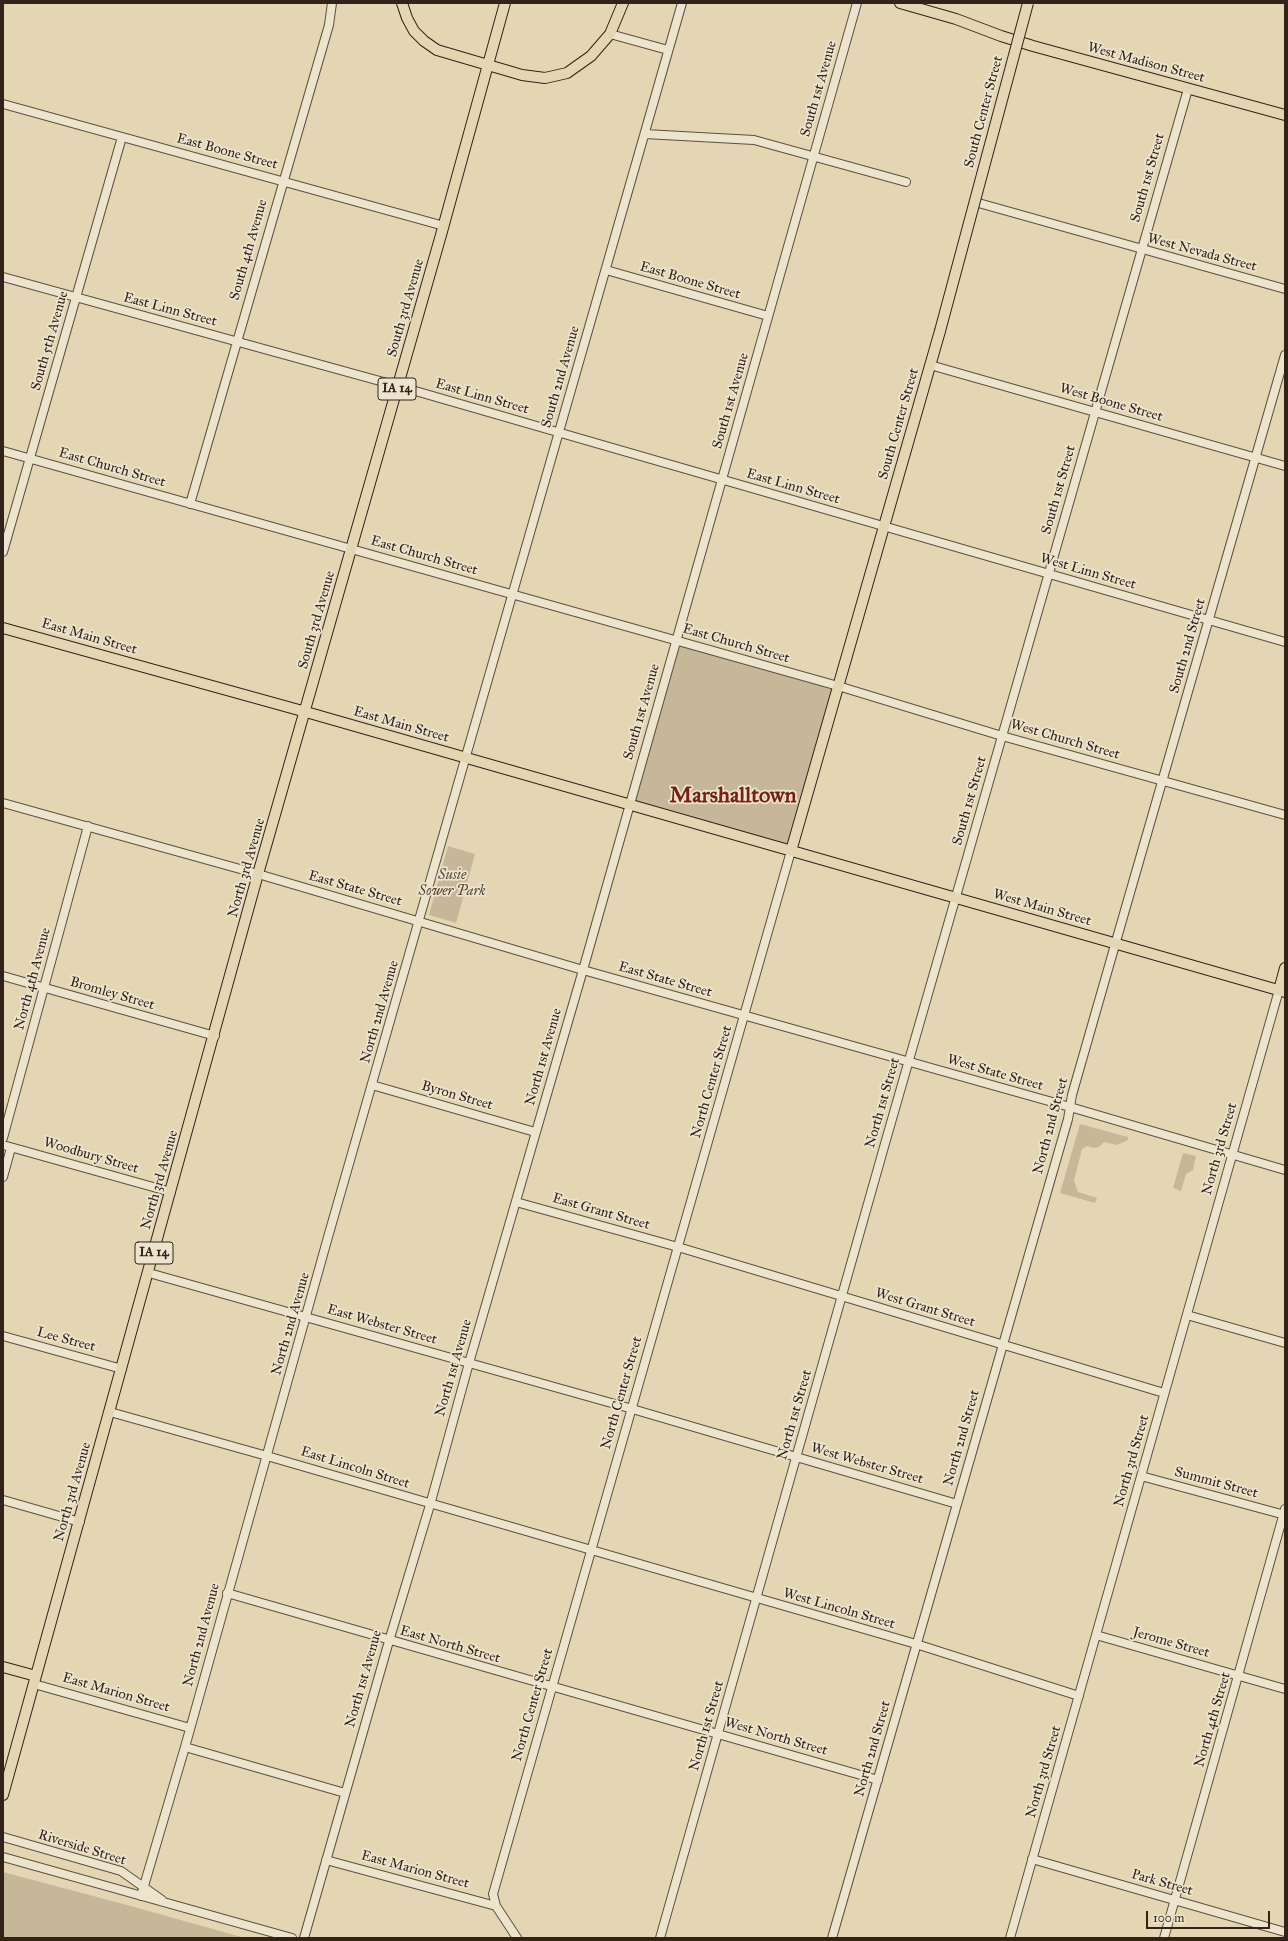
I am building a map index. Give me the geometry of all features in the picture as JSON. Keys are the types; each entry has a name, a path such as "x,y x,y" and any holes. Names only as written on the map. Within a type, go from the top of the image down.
{"main road":[{"path":"402,3 407,18 414,31 424,42 437,50 452,56 531,78 558,76 575,69 583,63 610,34 623,3"},
{"name":"South 3rd Avenue","path":"306,712 444,226 505,3"},
{"name":"West Madison Street","path":"900,3 956,19 1000,36 1285,115"},
{"name":"South Center Street","path":"791,851 940,330 1028,3"},
{"name":"East Main Street","path":"3,628 306,712 791,851"},
{"name":"North 3rd Avenue","path":"3,1795 80,1522 258,874 306,712"},
{"name":"West Main Street","path":"791,851 1282,991"},
{"path":"1282,991 1285,968"},
{"name":"East Marion Street","path":"3,1667 35,1680"}],"street":[{"name":"South 4th Avenue","path":"190,504 329,25 332,3"},
{"name":"South 2nd Avenue","path":"466,758 682,3"},
{"name":"South 1st Avenue","path":"629,805 858,3"},
{"path":"610,34 668,50"},
{"name":"South 1st Street","path":"956,898 1188,89"},
{"name":"East Boone Street","path":"3,104 444,226"},
{"path":"644,134 754,140 906,182"},
{"name":"South 5th Avenue","path":"3,552 122,137"},
{"name":"West Nevada Street","path":"975,202 1285,289"},
{"name":"East Boone Street","path":"606,270 768,316"},
{"name":"East Linn Street","path":"3,277 398,386 884,527"},
{"name":"South 2nd Street","path":"1116,944 1285,355"},
{"name":"West Boone Street","path":"930,365 1285,466"},
{"name":"East Church Street","path":"3,451 838,686"},
{"name":"West Linn Street","path":"884,527 1285,642"},
{"name":"West Church Street","path":"838,686 1002,736 1285,815"},
{"name":"North 2nd Avenue","path":"141,1896 185,1747 227,1593 466,758"},
{"name":"East State Street","path":"3,803 258,874 744,1016"},
{"name":"North 1st Avenue","path":"304,1938 430,1504 629,805"},
{"name":"North 4th Avenue","path":"3,1138 88,826"},
{"name":"North Center Street","path":"496,1906 493,1894 791,851"},
{"name":"North 1st Street","path":"660,1938 908,1062 956,898"},
{"name":"North 2nd Street","path":"832,1938 1003,1345 1070,1107 1072,1095 1116,944"},
{"name":"Bromley Street","path":"3,976 214,1036"},
{"name":"North 3rd Street","path":"1010,1938 1232,1155 1282,991"},
{"name":"West State Street","path":"744,1016 1070,1107 1285,1170"},
{"name":"Byron Street","path":"372,1085 535,1132"},
{"path":"3,1177 7,1147"},
{"name":"Woodbury Street","path":"7,1147 171,1192"},
{"name":"East Grant Street","path":"516,1202 678,1247"},
{"name":"West Grant Street","path":"678,1247 1164,1393"},
{"name":"East Webster Street","path":"148,1274 631,1409"},
{"path":"1187,1315 1285,1343"},
{"name":"Lee Street","path":"3,1336 122,1369"},
{"name":"West Webster Street","path":"631,1409 957,1504"},
{"name":"East Lincoln Street","path":"110,1412 267,1456 591,1551"},
{"name":"Summit Street","path":"1141,1476 1284,1513"},
{"path":"3,1500 80,1522"},
{"name":"North 4th Street","path":"1164,1938 1284,1513"},
{"name":"West Lincoln Street","path":"591,1551 916,1644 1079,1696"},
{"name":"East North Street","path":"227,1593 551,1688"},
{"name":"Jerome Street","path":"1096,1635 1285,1688"},
{"name":"East Marion Street","path":"35,1680 190,1728"},
{"name":"West North Street","path":"551,1688 878,1780"},
{"path":"185,1747 345,1793"},
{"name":"Riverside Street","path":"3,1837 121,1870 169,1905"},
{"name":"Riverside Street","path":"3,1857 169,1905 292,1938"},
{"name":"East Marion Street","path":"326,1860 496,1906"},
{"name":"Park Street","path":"1032,1860 1285,1932"},
{"path":"496,1906 517,1938"}],"green space":[{"path":"676,641 838,686 791,851 629,805"},
{"name":"Susie Sower Park","path":"448,846 475,854 456,923 429,915"},
{"path":"1080,1124 1128,1137 1128,1140 1117,1145 1104,1142 1099,1147 1094,1148 1087,1146 1082,1149 1074,1181 1078,1192 1097,1198 1095,1203 1060,1193"},
{"path":"1183,1153 1196,1156 1193,1170 1186,1174 1181,1191 1173,1188"},
{"path":"3,1872 127,1905 245,1938 3,1938"}],"district":[{"name":"Marshalltown","path":"733,797"}]}
